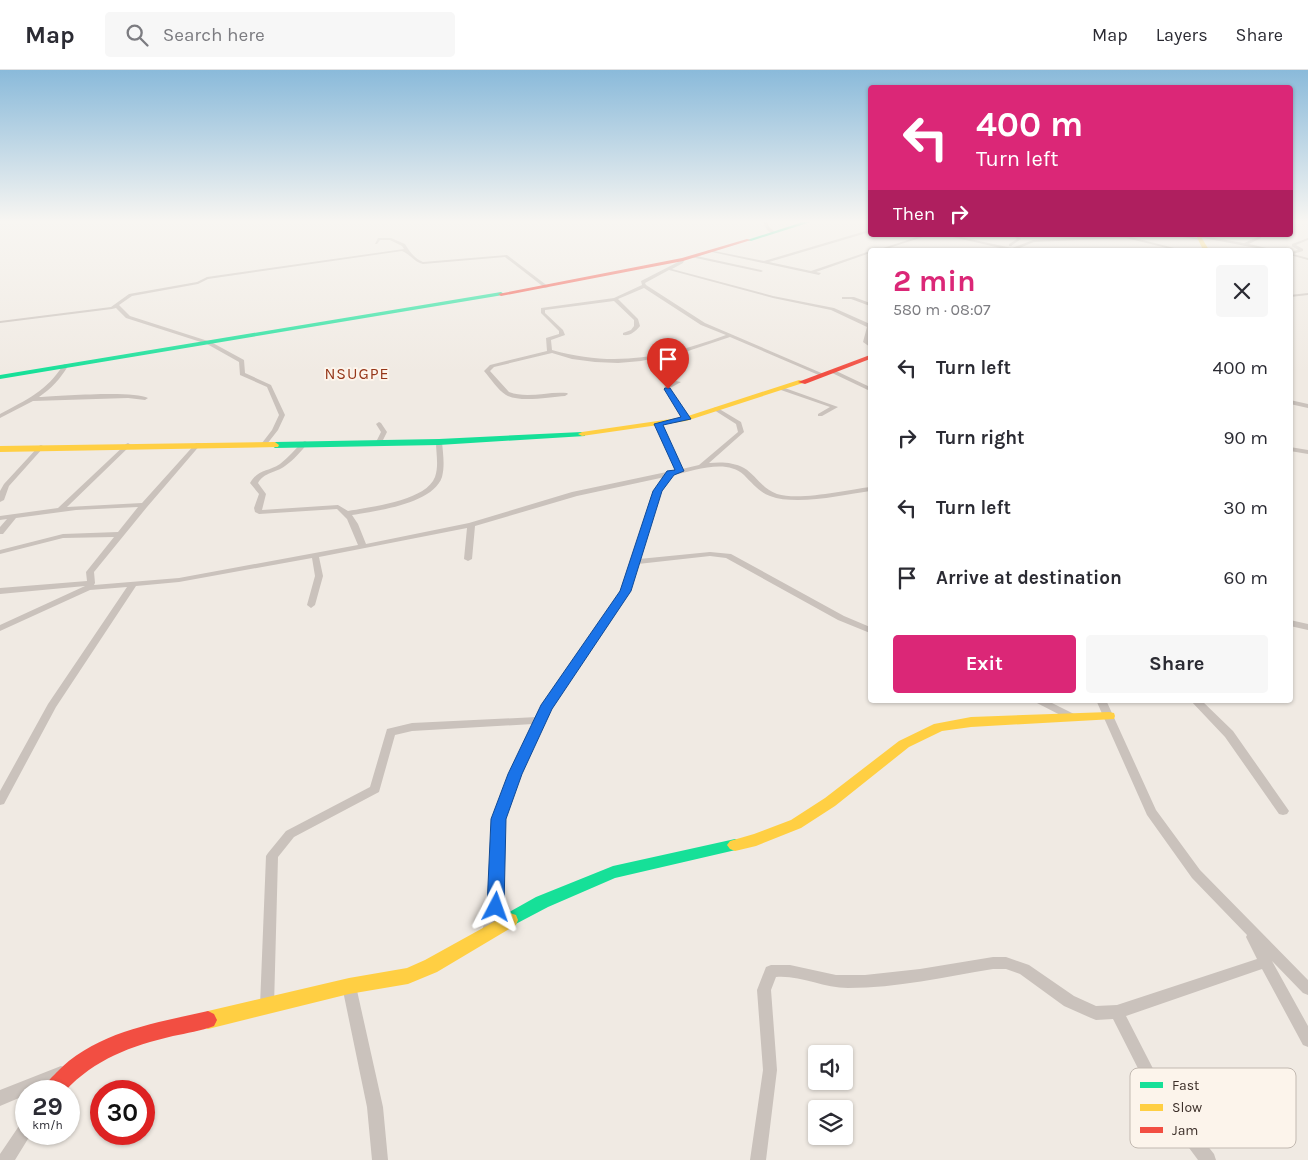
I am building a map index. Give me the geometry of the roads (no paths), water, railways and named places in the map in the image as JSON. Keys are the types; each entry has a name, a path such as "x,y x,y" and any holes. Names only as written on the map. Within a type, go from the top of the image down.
{"street":[{"path":"0,322 73,314 117,306 122,299 131,295 198,284 207,278 258,271"},
{"path":"526,271 547,287"},
{"path":"0,377 392,314 547,287 622,271"},
{"path":"644,286 643,282 664,271"},
{"path":"675,271 773,297 832,309 868,325"},
{"path":"806,271 819,274"},
{"path":"550,351 548,340 562,335 561,331 543,313 543,309 615,299 644,286"},
{"path":"644,286 685,314 729,336 868,388"},
{"path":"1293,296 1308,294"},
{"path":"844,298 852,298 868,303"},
{"path":"615,299 636,320 637,326 633,331 625,334"},
{"path":"117,306 128,317 208,343 242,361 242,374 269,386 282,415 275,430 265,443"},
{"path":"565,394 527,397 512,395 507,393 487,371 492,366 550,351 589,361 643,359 708,344 729,336"},
{"path":"0,449 305,442 439,442 558,436 686,419 828,373 868,358"},
{"path":"0,416 32,399 55,382 65,366"},
{"path":"678,382 667,386 686,419"},
{"path":"780,388 835,407 820,415"},
{"path":"32,399 128,396 145,398"},
{"path":"1293,403 1308,406"},
{"path":"702,467 740,432 739,423 716,409"},
{"path":"379,424 384,432 379,442"},
{"path":"658,424 675,472"},
{"path":"305,442 279,468 262,473 256,478 254,483 263,491 264,496 258,508 259,512 301,511 331,506 338,507 347,513 363,547"},
{"path":"347,513 392,506 433,485 439,476 439,442"},
{"path":"90,586 90,572 144,505 198,444"},
{"path":"61,510 128,445"},
{"path":"0,500 6,485 41,447"},
{"path":"1293,450 1308,452"},
{"path":"0,591 179,580 363,547 471,525 574,494 675,472 725,464 738,466 766,492 784,498 868,489"},
{"path":"487,933 496,907 499,819 515,774 546,708 626,591 655,496 675,472"},
{"path":"0,518 61,510 144,505"},
{"path":"0,532 15,515"},
{"path":"468,560 471,525"},
{"path":"0,552 63,536 122,534"},
{"path":"634,562 710,554 728,556 841,618 868,629"},
{"path":"311,605 319,576 315,556"},
{"path":"0,801 52,706 133,584"},
{"path":"0,628 90,586"},
{"path":"1293,624 1306,629"},
{"path":"1044,703 1074,718"},
{"path":"1102,703 1151,812 1196,874 1308,989"},
{"path":"1198,703 1229,734 1283,811"},
{"path":"0,1098 77,1066 104,1049 143,1034 348,986 408,976 431,966 542,902 613,872 756,840 796,824 830,802 867,771 904,744 939,728 972,722 1109,716"},
{"path":"267,1006 272,856 290,834 375,789 391,732 412,727 540,720"},
{"path":"1247,927 1308,1040"},
{"path":"758,1160 770,1070 764,990 771,971 784,969 820,979 844,982 887,981 993,963 1006,963 1024,969 1069,1001 1096,1013 1117,1012 1266,962"},
{"path":"348,986 375,1108 380,1160"},
{"path":"1117,1012 1145,1068"},
{"path":"63,1080 77,1066"},
{"path":"6,1160 15,1145"},
{"path":"1199,1148 1208,1160"}],"district":[{"name":"NSUGPE","path":"357,373"}]}
